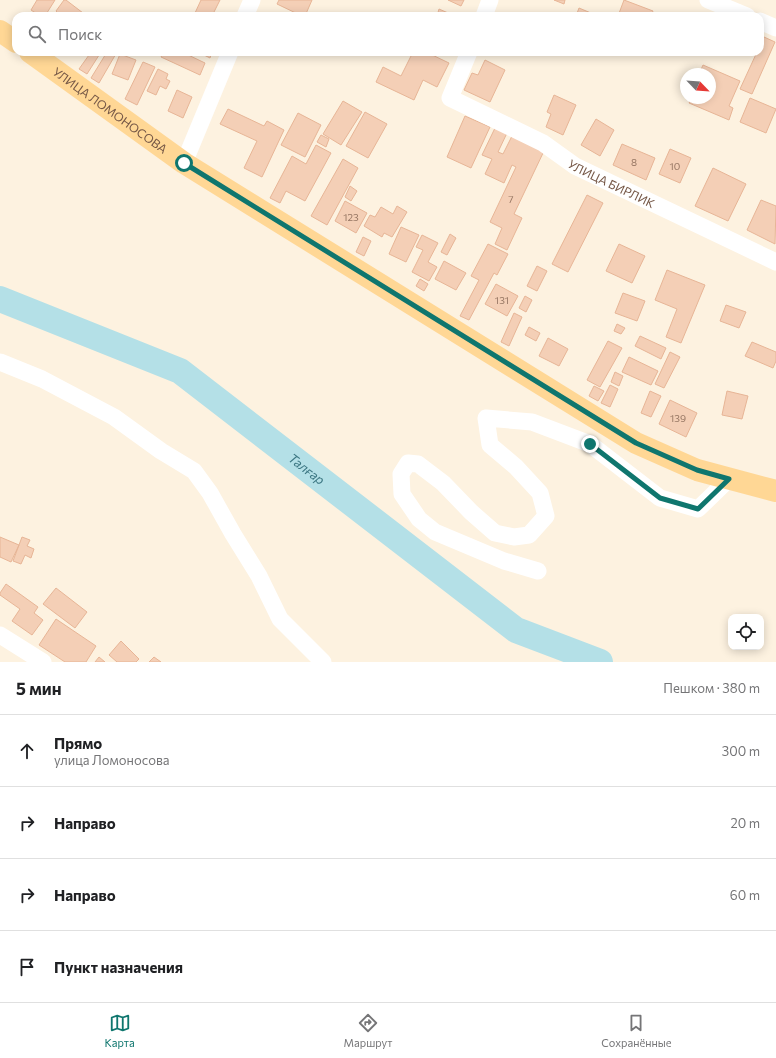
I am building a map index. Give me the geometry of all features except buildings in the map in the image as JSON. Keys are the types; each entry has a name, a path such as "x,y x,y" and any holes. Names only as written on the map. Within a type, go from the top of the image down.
{"main road":[{"path":"0,31 12,39"},
{"name":"УЛИЦА ЛОМОНОСОВА","path":"36,56 184,163 636,443 697,470 776,491"}],"street":[{"path":"247,12 252,0"},
{"path":"486,12 490,0"},
{"path":"708,0 737,12"},
{"path":"764,23 776,28"},
{"path":"184,163 228,56"},
{"name":"УЛИЦА БИРЛИК","path":"467,56 450,98 543,143 575,166 776,262"},
{"path":"0,362 42,379 114,417 161,451 194,471 210,493 259,576 280,619 323,662"},
{"path":"538,571 504,561 435,532 424,524 402,494 401,474 408,463 418,464 443,483 471,512 495,533 514,537 529,535 546,516 540,493 516,467 490,445 486,418 532,422 590,444 660,498 698,509 729,479"},
{"path":"0,635 43,662"}],"waterway":[{"name":"Талғар","path":"0,299 180,371 516,630 600,662"}],"route":[{"path":"184,163 636,443 697,470 729,479 698,509 660,498 590,444"}]}
